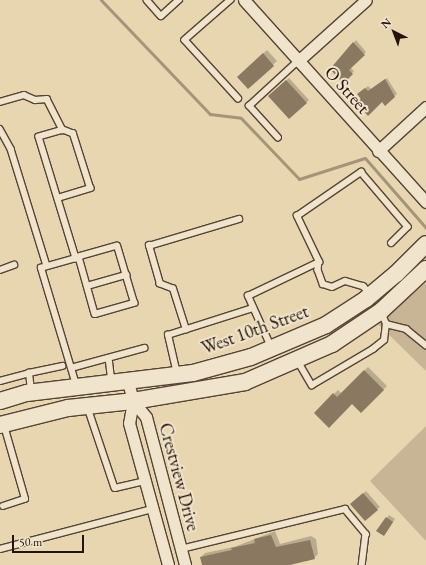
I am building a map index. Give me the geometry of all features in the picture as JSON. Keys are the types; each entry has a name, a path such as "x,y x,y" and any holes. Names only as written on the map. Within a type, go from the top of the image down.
{"main road":[{"name":"West 10th Street","path":"0,401 32,393 178,375 236,361 272,348 326,325 372,294 396,274 426,244"},
{"path":"2,424 87,406 133,401 246,382 332,344 383,317 426,269"}],"street":[{"name":"O Street","path":"244,0 378,151 426,202"},
{"path":"298,61 366,0"},
{"path":"378,151 426,107"},
{"name":"Crestview Drive","path":"120,383 146,417 185,565"},
{"name":"Crestview Drive","path":"133,401 128,423 168,565"}],"lane":[{"path":"147,0 161,16 179,0"},
{"path":"231,0 185,40 238,98"},
{"path":"278,138 249,106 298,61"},
{"path":"0,102 24,95 35,100 47,99 63,130"},
{"path":"0,128 11,149 47,266"},
{"path":"58,198 90,188 73,134 63,130 38,137 58,198 78,257 95,314 134,302 117,246 78,257 41,268 76,388"},
{"path":"372,294 363,286 345,281 332,287 324,284 318,270 319,262 297,216 361,172 408,227 392,244"},
{"path":"186,330 173,289 160,284 149,246 239,220"},
{"path":"272,348 248,296 319,262"},
{"path":"0,270 14,265"},
{"path":"87,286 126,276"},
{"path":"178,375 168,335 253,308"},
{"path":"383,317 406,329 426,345"},
{"path":"298,360 312,385 373,349 384,340 383,317"},
{"path":"71,368 144,348"},
{"path":"109,358 120,383"},
{"path":"0,381 62,366"},
{"path":"28,373 32,393"},
{"path":"87,406 115,488 145,481"},
{"path":"2,424 25,499 3,506"},
{"path":"0,549 153,509"},
{"path":"181,549 345,509 366,534 362,565"}],"shaded area":[{"path":"426,283 426,371 377,323"},
{"path":"426,426 426,541 370,481"}],"building":[{"path":"353,42 365,55 349,70 353,74 345,82 342,78 340,80 330,69"},
{"path":"263,53 274,66 248,89 237,77"},
{"path":"385,79 395,97 385,106 382,102 368,116 359,106 361,104 358,101 361,99 357,94 365,88 368,91"},
{"path":"286,80 307,103 289,119 268,96"},
{"path":"364,370 384,390 361,413 352,404 329,428 314,413 333,393 337,397"},
{"path":"363,493 378,510 365,521 350,504"},
{"path":"386,517 393,522 384,536 376,531"},
{"path":"271,535 276,547 310,540 315,559 290,565 202,565 200,557 255,543 254,539"}],"waterway":[{"path":"101,0 210,114 241,118 299,179 365,158 426,228"}]}
